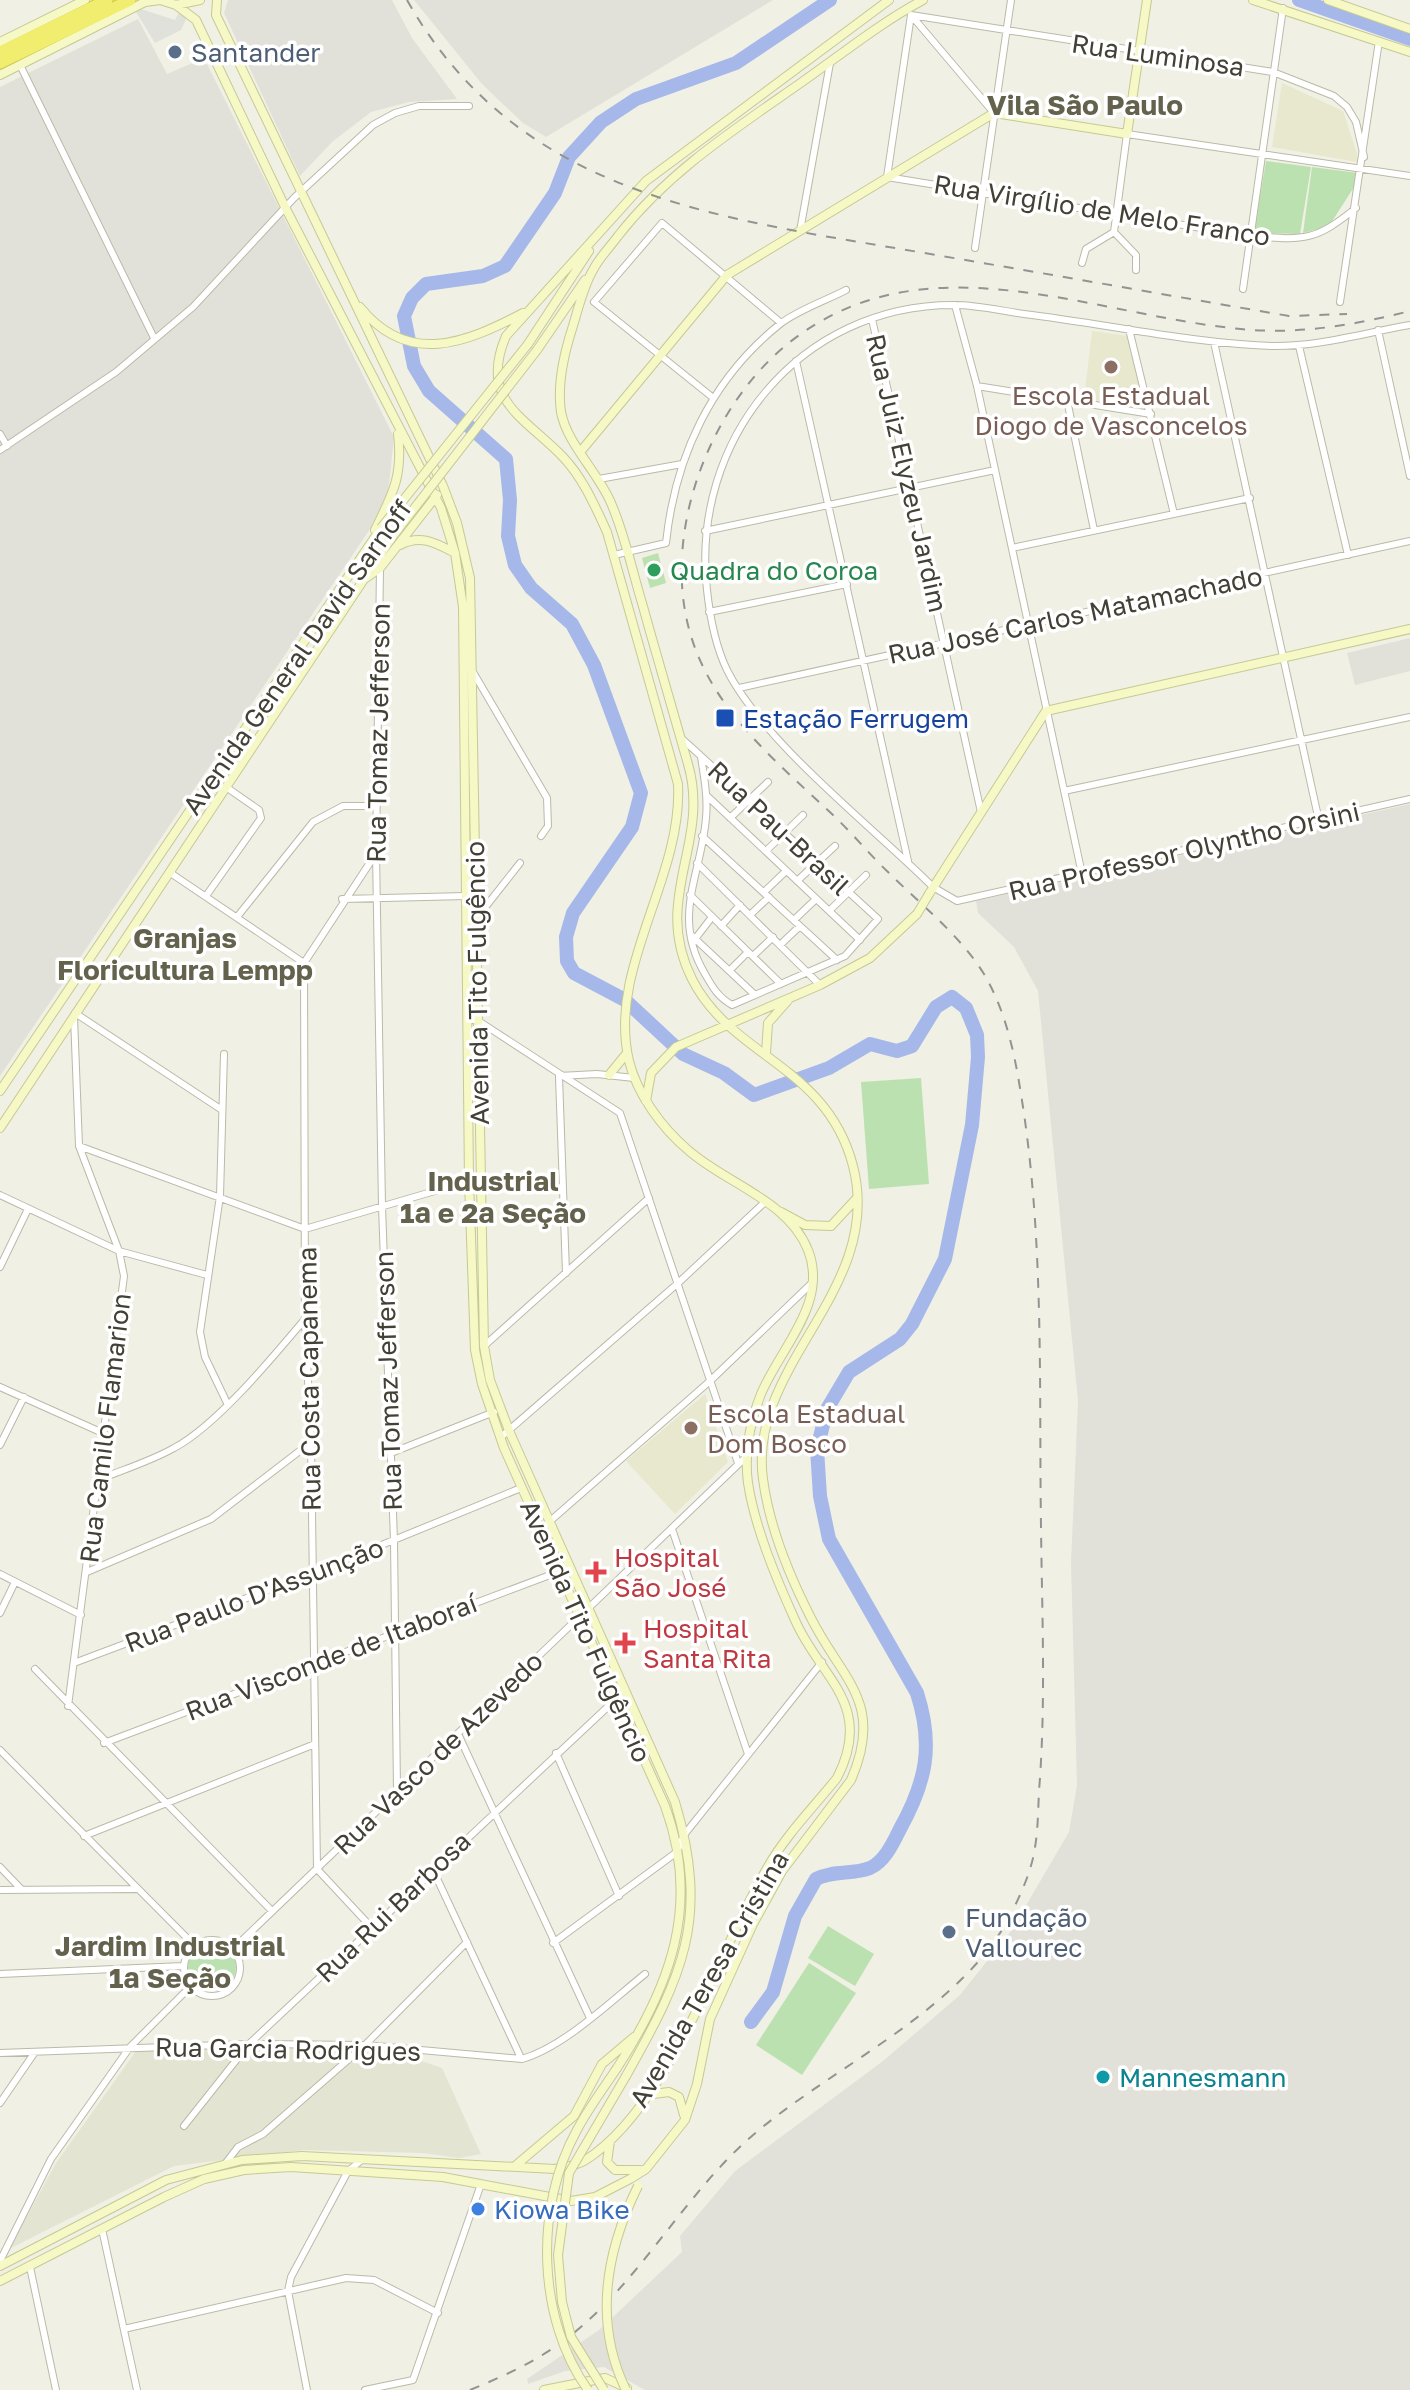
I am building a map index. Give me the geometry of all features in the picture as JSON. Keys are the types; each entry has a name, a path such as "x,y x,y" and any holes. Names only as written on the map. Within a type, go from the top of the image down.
{"highway":[{"path":"0,52 107,0"},
{"path":"0,63 130,0"}],"main road":[{"path":"0,42 85,0"},
{"path":"0,75 145,2 160,0 176,5 196,20 285,207 398,429 402,462 397,485 364,551"},
{"path":"176,5 200,0"},
{"path":"217,0 216,15 349,293 383,331 399,339 437,345 487,331 527,310"},
{"name":"Avenida Teresa Cristina","path":"0,2263 166,2180 225,2164 302,2156 555,2169 581,2163 610,2140 646,2095 683,2035 768,1865 837,1778 845,1762 848,1720 845,1701 802,1634 784,1592 753,1509 742,1460 762,1393 805,1312 813,1282 807,1246 799,1234 767,1204 688,1150 646,1101 634,1078 626,1040 628,994 680,818 678,784 614,555 601,519 581,481 563,457 517,417 503,398 498,375 499,352 506,336 646,181 889,0"},
{"name":"Avenida Teresa Cristina","path":"0,2281 204,2179 266,2168 443,2177 571,2201 595,2197 646,2169 685,2120 697,2084 710,2019 753,1924 782,1871 851,1780 861,1750 859,1697 799,1594 768,1506 761,1455 767,1419 784,1381 841,1280 851,1254 858,1196 847,1147 837,1123 819,1098 702,998 679,942 676,892 694,815 691,771 627,551 599,479 562,419 560,383 568,340 593,270 646,202 672,175 923,0"},
{"path":"581,451 727,275 994,113 1127,134 1147,0"},
{"path":"1253,0 1410,52"},
{"path":"1328,0 1410,29"},
{"path":"874,9 908,8"},
{"name":"Avenida General David Sarnoff","path":"0,1091 364,551 528,344 603,230"},
{"name":"Avenida General David Sarnoff","path":"0,1128 392,537 537,350 593,270"},
{"name":"Avenida Tito Fulgêncio","path":"349,293 443,486 457,523 470,578 476,919 469,1181 475,1350 492,1412 521,1488 665,1806 677,1852 680,1900 677,1940 667,1978 641,2031 575,2132 559,2175 550,2214 547,2256 552,2304 563,2343 588,2390"},
{"name":"Avenida Tito Fulgêncio","path":"398,429 435,497 455,553 463,607 466,896 484,1346 510,1433 675,1802 684,1835 691,1905 687,1941 676,1983 569,2173 558,2255 562,2302 571,2337 604,2390"},
{"path":"362,581 380,568 443,486"},
{"path":"397,547 416,539 431,541 455,553"},
{"path":"634,1078 653,1071 676,1047 727,1022 820,985 870,958 917,914 982,814 1034,724 1046,711 1410,629"},
{"path":"766,1053 768,1023 794,995"},
{"path":"609,1075 627,1053"},
{"path":"19,1064 38,1070"},
{"path":"19,1064 32,1079"},
{"path":"646,1101 653,1071"},
{"path":"767,1204 816,1228 831,1226 844,1216 858,1196"},
{"path":"514,2167 574,2116 602,2064 641,2031"},
{"path":"646,2095 669,2092 679,2097 685,2120"},
{"path":"610,2140 607,2162 615,2170 646,2169 614,2242 607,2285 609,2338 628,2390"},
{"path":"544,2390 605,2378 628,2390"}],"street":[{"path":"975,248 1011,0"},
{"path":"908,8 994,113"},
{"path":"887,177 908,8"},
{"name":"Rua Luminosa","path":"908,8 1006,32 1273,72 1334,96 1347,107 1356,122 1364,157"},
{"path":"1243,289 1283,8"},
{"path":"1340,302 1362,171 1379,40"},
{"path":"800,231 830,63"},
{"path":"20,65 154,338"},
{"path":"0,434 3,448 116,372 193,307 346,146 395,113 419,106 469,106"},
{"path":"1114,232 1127,134 1410,176"},
{"name":"Rua Virgílio de Melo Franco","path":"887,177 1251,236 1310,237 1332,229 1356,208"},
{"path":"712,397 594,302 662,223 781,323"},
{"path":"1082,263 1086,249 1114,232"},
{"path":"1114,232 1136,255 1136,270"},
{"path":"614,555 666,543 670,508 682,464 712,397 781,323 846,290"},
{"path":"955,305 977,386 1082,874"},
{"path":"931,891 909,863 795,755 739,688 716,642 703,560 705,531 712,492 738,429 757,400 796,361 833,337 872,319 955,305 1214,342 1299,346 1410,325"},
{"name":"Rua Juiz Elyzeu Jardim","path":"872,319 912,487 982,814"},
{"path":"1129,329 1174,514"},
{"path":"1378,330 1410,476"},
{"path":"1214,342 1319,821"},
{"path":"1299,346 1348,555"},
{"path":"796,361 831,505 909,863"},
{"path":"977,386 1151,415"},
{"path":"1067,400 1094,530"},
{"path":"599,479 682,464"},
{"path":"705,531 995,470"},
{"path":"1012,548 1250,498"},
{"name":"Rua José Carlos Matamachado","path":"739,688 1410,541"},
{"name":"Rua Tomaz Jefferson","path":"380,568 376,853 382,1206 394,1541 392,1632 397,1790"},
{"name":"Rua Tomaz Jefferson","path":"371,575 380,588"},
{"path":"709,612 847,584"},
{"path":"473,672 547,798 549,818 541,836"},
{"path":"1064,791 1410,717"},
{"name":"Rua Pau-Brasil","path":"680,737 878,919 860,940"},
{"path":"701,757 706,795 702,836 690,895 688,932 699,964 719,998 732,1005 837,960 860,940 706,795"},
{"path":"730,818 768,782"},
{"path":"206,896 261,818 259,810 226,787"},
{"name":"Rua Professor Olyntho Orsini","path":"931,891 957,901 1410,799"},
{"path":"237,917 313,822 343,806 376,806"},
{"path":"766,851 803,815"},
{"path":"702,836 837,960"},
{"path":"797,881 835,846"},
{"path":"169,872 304,963 342,899 376,853"},
{"path":"476,919 520,863"},
{"path":"697,863 820,985"},
{"path":"750,915 786,871"},
{"path":"829,911 866,875"},
{"path":"690,895 781,984"},
{"path":"342,899 466,896"},
{"path":"794,920 816,899"},
{"path":"721,926 740,905"},
{"path":"695,939 712,917"},
{"path":"780,945 800,926"},
{"path":"688,932 755,995"},
{"path":"729,971 773,937"},
{"name":"Rua Costa Capanema","path":"304,963 305,1319 311,1442 317,1869"},
{"path":"74,1013 222,1110"},
{"name":"Rua Camilo Flamarion","path":"68,1706 100,1479 124,1276 119,1251 79,1146 74,1013"},
{"path":"472,1020 620,1113 710,1381 742,1460"},
{"path":"224,1054 220,1196 207,1275 202,1344 227,1403"},
{"path":"559,1076 634,1078"},
{"path":"559,1076 566,1273"},
{"path":"79,1146 305,1229 469,1181"},
{"path":"0,1195 119,1251 207,1275"},
{"path":"484,1346 649,1198"},
{"path":"501,1437 510,1433 767,1204"},
{"path":"0,1267 28,1209"},
{"path":"540,1530 710,1381 813,1282"},
{"path":"100,1479 176,1448 203,1428 305,1319"},
{"path":"0,1387 105,1434"},
{"path":"0,1445 24,1397"},
{"path":"391,1453 501,1409"},
{"path":"87,1572 211,1519 311,1442"},
{"name":"Rua Vasco de Azevedo","path":"233,1949 742,1460"},
{"name":"Rua Paulo D'Assunção","path":"74,1663 313,1573 521,1488"},
{"path":"672,1529 748,1754"},
{"name":"Rua Visconde de Itaboraí","path":"104,1743 558,1572"},
{"path":"0,1574 81,1615"},
{"path":"0,1613 15,1582"},
{"path":"553,1943 677,1852 684,1835 822,1662"},
{"path":"35,1669 165,1806 272,1911"},
{"name":"Rua Rui Barbosa","path":"184,2126 249,2044 492,1811 615,1700"},
{"path":"458,1734 590,2018"},
{"path":"84,1836 315,1744"},
{"path":"0,1750 194,1945"},
{"path":"556,1753 619,1896"},
{"path":"0,1867 22,1890"},
{"path":"317,1869 372,1928"},
{"path":"433,1870 522,2059 536,2055 590,2018 645,1974"},
{"path":"0,1890 137,1889"},
{"path":"217,1939 233,1949 238,1957 240,1975 229,1990 211,1996 190,1987 183,1966 194,1945 217,1939"},
{"path":"225,2164 238,2147 263,2134 365,2045 467,1942"},
{"path":"0,1974 183,1966"},
{"path":"0,2263 51,2159 130,2047 190,1987"},
{"name":"Rua Garcia Rodrigues","path":"0,2053 249,2044 365,2045 522,2059"},
{"path":"0,2103 35,2052"},
{"path":"307,2390 288,2291 291,2277 348,2171 363,2159"},
{"path":"365,2390 413,2380 481,2184"},
{"path":"102,2229 137,2390"},
{"path":"30,2267 56,2390"},
{"path":"124,2329 288,2291 362,2278 374,2280 438,2313"}],"shaded area":[{"path":"228,0 392,0 412,38 457,99 409,102 371,112 332,142 300,176 224,13"},
{"path":"414,0 773,0 546,137 523,123 482,84"},
{"path":"181,8 189,13 181,30 155,43 136,12 141,9 175,20"},
{"path":"138,19 167,74 204,58 394,437 387,504 0,1076 0,87"},
{"path":"1282,83 1343,111 1357,162 1272,147"},
{"name":"Escola Estadual Diogo de Vasconcelos","path":"1092,331 1129,336 1143,407 1084,399"},
{"path":"1410,638 1410,671 1355,685 1347,653"},
{"path":"1410,804 1410,2390 645,2390 604,2367 565,2371 528,2384 527,2379 599,2330 682,2252 680,2236 735,2171 883,2061 960,1995 1011,1931 1069,1832 1077,1785 1071,1563 1078,1401 1038,991 1014,947 978,913 976,901"},
{"name":"Escola Estadual Dom Bosco","path":"705,1394 728,1462 675,1514 626,1461"},
{"path":"370,2043 442,2068 481,2154 459,2158 423,2153 304,2150 174,2166 9,2249 56,2163 136,2051"}],"green space":[{"path":"1266,161 1311,167 1300,234 1254,233"},
{"path":"1312,167 1358,173 1358,181 1329,226 1303,233"},
{"name":"Quadra do Coroa","path":"658,553 666,583 650,588 642,558"},
{"path":"921,1078 929,1184 869,1189 861,1082"},
{"path":"828,1926 874,1954 855,1986 808,1958"},
{"path":"212,1943 221,1944 229,1950 235,1958 235,1976 229,1984 221,1990 212,1991 203,1990 195,1984 189,1976 188,1967 189,1958 195,1950 203,1944"},
{"path":"809,1963 856,1993 802,2075 756,2045"}],"waterway":[{"path":"751,2022 773,1992 795,1916 816,1879 829,1874 863,1870 880,1861 909,1812 925,1763 925,1730 917,1693 829,1539 820,1496 817,1449 827,1409 849,1372 900,1339 912,1324 945,1259 972,1125 977,1035 966,1008 952,997 936,1007 912,1046 897,1051 870,1044 829,1068 754,1095 724,1073 683,1054 625,1000 574,973 567,961 566,937 573,913 632,827 641,793 594,665 572,624 531,588 515,565 508,536 510,500 506,459 429,391 414,366 404,316 412,298 426,284 483,276 505,266 555,193 569,157 601,122 636,99 736,63 830,0"},
{"path":"1299,0 1410,39"}],"railway":[{"path":"407,0 454,67 509,120 570,160 637,190 708,212 859,242 1289,316 1347,314"},
{"path":"470,2390 520,2368 566,2339 591,2318 636,2270 699,2191 744,2143 810,2092 919,2016 952,1988 981,1958 1005,1925 1026,1881 1036,1838 1043,1692 1039,1317 1030,1159 1014,1056 992,990 963,946 750,735 715,689 701,663 691,636 683,597 682,556 687,515 698,475 715,437 736,401 761,369 790,342 842,310 896,293 952,288 1010,290 1184,321 1262,331 1326,328 1410,311"}],"place":[{"name":"Santander","path":"175,52"},
{"name":"Escola Estadual Diogo de Vasconcelos","path":"1111,367"},
{"name":"Quadra do Coroa","path":"654,570"},
{"name":"Estação Ferrugem","path":"725,718"},
{"name":"Escola Estadual Dom Bosco","path":"691,1428"},
{"name":"Hospital São José","path":"596,1572"},
{"name":"Hospital Santa Rita","path":"625,1643"},
{"name":"Fundação Vallourec","path":"949,1932"},
{"name":"Mannesmann","path":"1103,2077"},
{"name":"Kiowa Bike","path":"478,2209"}],"district":[{"name":"Vila São Paulo","path":"1085,104"},
{"name":"Granjas Floricultura Lempp","path":"185,953"},
{"name":"Industrial 1ª e 2ª Seção","path":"493,1196"},
{"name":"Jardim Industrial 1ª Seção","path":"170,1961"}]}
